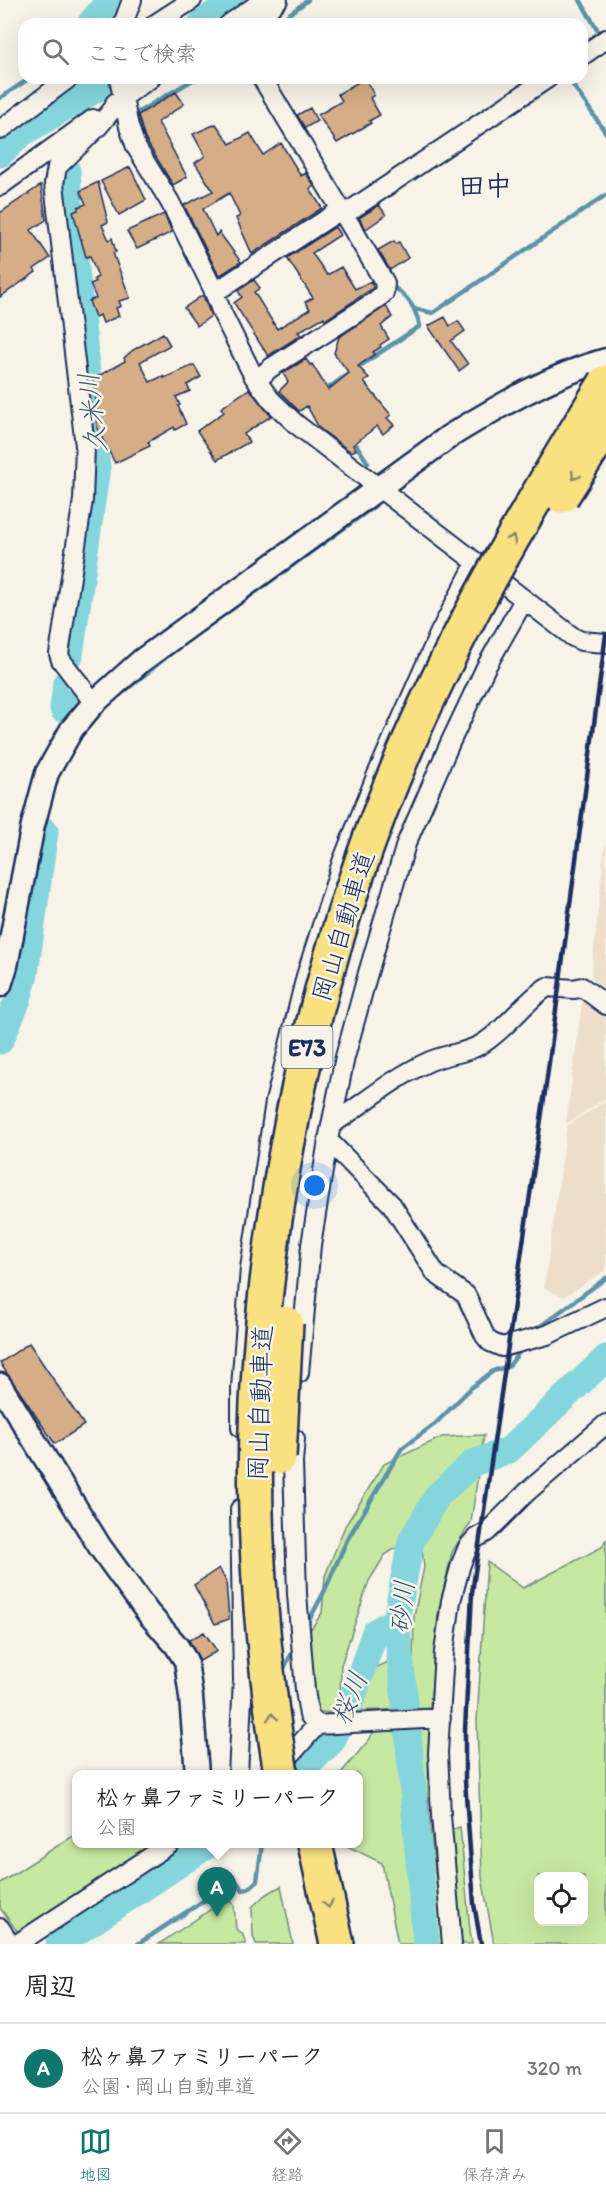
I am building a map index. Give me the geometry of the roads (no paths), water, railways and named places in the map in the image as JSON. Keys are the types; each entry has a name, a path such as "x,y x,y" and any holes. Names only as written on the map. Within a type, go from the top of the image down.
{"highway":[{"name":"岡山自動車道","path":"280,1770 265,1653 259,1568 256,1483 258,1389 266,1281 283,1171 306,1049 336,942 368,843 411,738 468,616 531,505 606,382"},
{"name":"岡山自動車道","path":"302,1770 286,1650 279,1482 281,1390 290,1272 304,1174 329,1054 357,948 389,851 433,745 489,625 550,516 606,427"},
{"path":"306,1856 314,1944"},
{"path":"306,1856 337,1944"}],"street":[{"path":"125,18 132,0"},
{"path":"164,18 192,0"},
{"path":"238,18 264,0"},
{"path":"260,18 278,0"},
{"path":"588,52 606,39"},
{"path":"0,130 61,84"},
{"path":"258,383 269,369 375,301 384,292 385,283 266,84"},
{"path":"214,293 539,84"},
{"path":"0,186 121,89"},
{"path":"121,89 129,128 136,147 170,202 222,313 258,383 271,400 296,424 524,600 581,641 606,643"},
{"path":"94,702 61,660 59,654 83,500 85,446 54,184 57,167 98,127 121,89"},
{"path":"0,985 33,825 47,773 72,729 94,702 141,661 450,436 489,412 584,366 606,360"},
{"path":"238,1770 243,1680 240,1529 241,1388 250,1268 275,1102 306,976 342,862 375,779 440,632 476,563"},
{"path":"320,1725 309,1715 305,1690 297,1594 294,1462 298,1387 311,1245 330,1132 348,1047 406,844 482,677 524,600"},
{"path":"330,1132 400,1076 430,1060 473,1049 484,1043 501,1031 547,987 574,989 582,987 606,1005"},
{"path":"330,1132 392,1205 436,1274 466,1295 490,1342 502,1347 547,1335 606,1307"},
{"path":"0,1385 100,1547 186,1660 197,1770"},
{"path":"452,1944 438,1753 444,1652 451,1601 461,1564 468,1547 476,1538 487,1533 519,1499 606,1424"},
{"path":"275,1770 320,1725 441,1718"},
{"path":"17,1944 164,1848"},
{"path":"447,1886 461,1944"},
{"path":"0,1928 10,1944"}],"waterway":[{"name":"久米川","path":"95,18 110,0"},
{"path":"209,18 233,0"},
{"path":"284,18 308,0"},
{"path":"580,0 601,36"},
{"path":"0,98 21,84"},
{"path":"0,154 21,134 105,84"},
{"path":"132,116 186,84"},
{"path":"572,84 606,133"},
{"name":"久米川","path":"67,175 70,163"},
{"name":"久米川","path":"67,170 97,467 70,655"},
{"path":"416,309 433,313 606,195"},
{"path":"355,369 420,326 411,304 395,288"},
{"path":"324,391 348,374"},
{"path":"353,440 368,463"},
{"path":"120,695 175,650 375,506"},
{"name":"久米川","path":"63,709 66,683"},
{"name":"久米川","path":"0,1041 17,1002 25,974 45,831"},
{"path":"535,1330 606,1278"},
{"path":"307,1624 347,1540 402,1448 435,1424 471,1388 493,1371 509,1366 523,1347"},
{"name":"砂川","path":"426,1944 396,1620 411,1541 438,1495 473,1463 509,1450 606,1358"},
{"name":"桜川","path":"302,1770 332,1741 353,1696 375,1632 396,1620"},
{"path":"282,1672 293,1651"},
{"name":"桜川","path":"59,1944 203,1848"},
{"path":"138,1944 235,1880 243,1890 248,1889 257,1881 261,1848"}],"railway":[{"path":"481,1944 474,1904 465,1781 465,1730 472,1593 546,1085 606,634"}],"place":[{"name":"松ヶ鼻ファミリーパーク","path":"217,1917"}],"district":[{"name":"田中","path":"485,185"}]}
